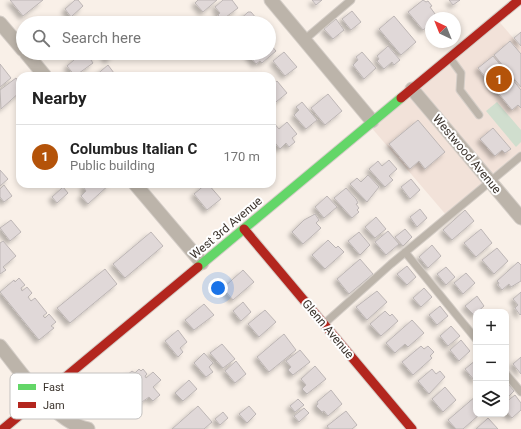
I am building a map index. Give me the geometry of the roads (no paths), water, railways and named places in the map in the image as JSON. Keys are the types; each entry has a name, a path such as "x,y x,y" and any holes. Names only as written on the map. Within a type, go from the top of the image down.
{"street":[{"path":"271,0 372,121"},
{"name":"West 3rd Avenue","path":"71,373 519,0"},
{"path":"0,23 16,42"},
{"path":"32,60 42,72"},
{"name":"Westwood Avenue","path":"412,89 521,218"},
{"path":"138,188 202,263"},
{"name":"Glenn Avenue","path":"244,229 412,429"},
{"path":"0,346 22,373"},
{"name":"West 3rd Avenue","path":"3,429 15,419"},
{"path":"64,419 77,427 88,429"}],"lane":[{"path":"304,40 351,0"},
{"path":"450,58 461,73 460,90 479,115"},
{"path":"324,324 405,252 521,156"},
{"path":"405,252 473,335"},
{"path":"509,378 521,392"}],"place":[{"name":"Columbus Italian C","path":"499,79"}]}
